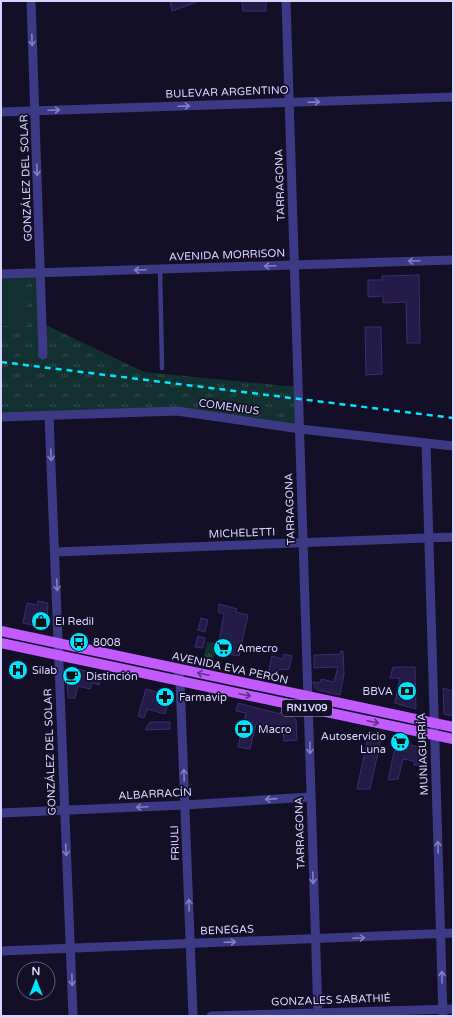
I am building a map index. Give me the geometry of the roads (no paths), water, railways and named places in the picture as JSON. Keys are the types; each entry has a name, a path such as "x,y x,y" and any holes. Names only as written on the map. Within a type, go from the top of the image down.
{"main road":[{"name":"AVENIDA EVA PERÓN","path":"1,631 453,727"},
{"name":"RN1V09","path":"1,643 453,739"}],"street":[{"name":"GONZÁLEZ DEL SOLAR","path":"31,1 43,355"},
{"name":"TARRAGONA","path":"286,1 303,543 310,709 310,797 318,1014"},
{"name":"BULEVAR ARGENTINO","path":"1,112 453,97"},
{"name":"AVENIDA MORRISON","path":"1,274 453,260"},
{"name":"COMENIUS","path":"1,417 177,411 300,429 453,446"},
{"name":"GONZÁLEZ DEL SOLAR","path":"49,416 73,1016"},
{"name":"MUNIAGURRÍA","path":"426,443 443,1013"},
{"name":"MICHELETTI","path":"55,552 453,537"},
{"name":"FRIULI","path":"178,669 180,681 193,1016"},
{"name":"ALBARRACÍN","path":"1,813 185,805 310,797"},
{"name":"BENEGAS","path":"1,951 453,934"},
{"name":"GONZALES SABATHIÉ","path":"211,1016 443,1013 453,1009"}],"lane":[{"path":"160,269 162,368"}],"railway":[{"path":"1,362 453,418"}],"place":[{"name":"El Redil","path":"41,621"},
{"name":"8008","path":"79,642"},
{"name":"Amecro","path":"223,648"},
{"name":"Silab","path":"18,670"},
{"name":"Distinción","path":"72,676"},
{"name":"BBVA","path":"407,691"},
{"name":"Farmavip","path":"165,697"},
{"name":"Macro","path":"244,729"},
{"name":"Autoservicio Luna","path":"400,742"}]}
